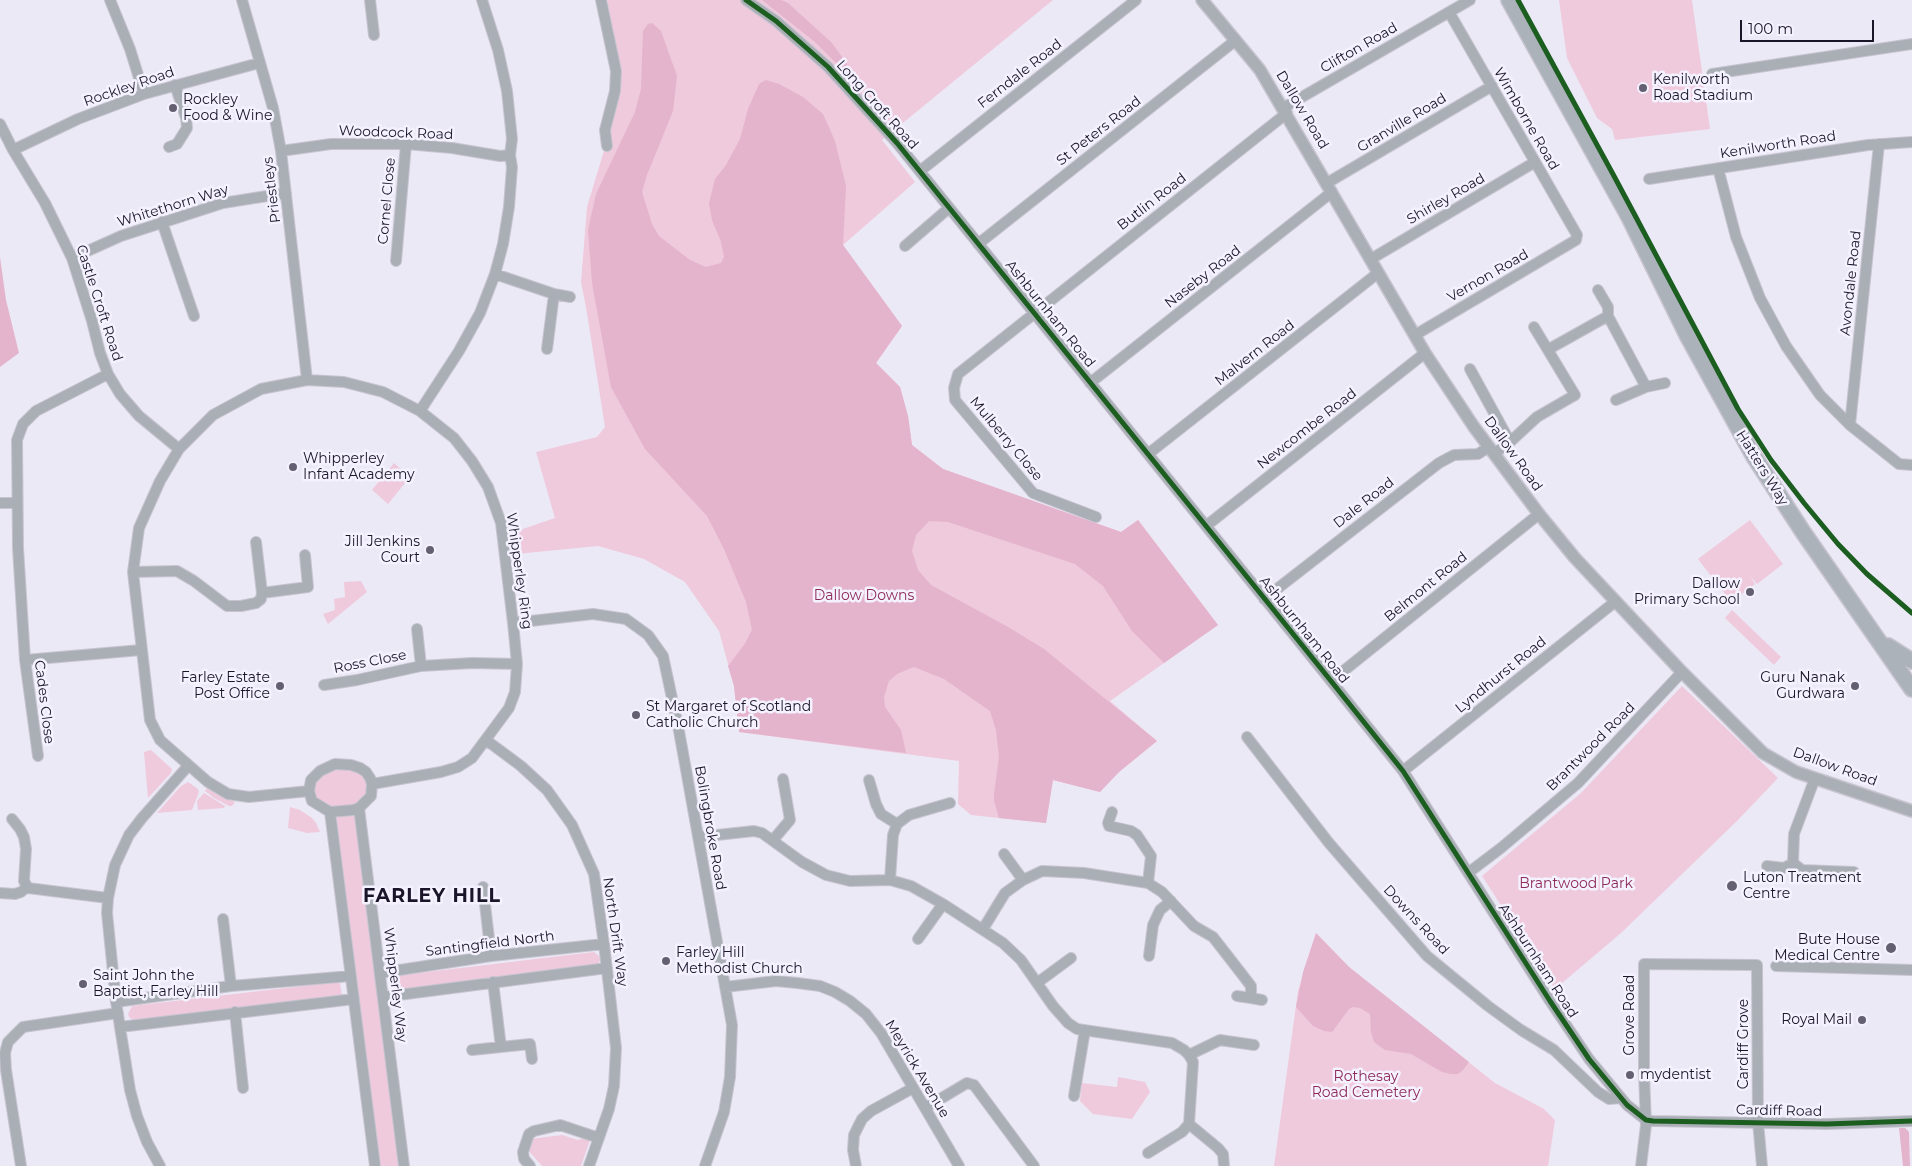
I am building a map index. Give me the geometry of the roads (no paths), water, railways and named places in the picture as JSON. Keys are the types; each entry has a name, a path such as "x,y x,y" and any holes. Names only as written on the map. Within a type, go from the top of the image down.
{"main road":[{"name":"Hatters Way","path":"1509,0 1628,217 1723,403 1788,510 1912,689"},
{"name":"Hatters Way","path":"1876,635 1893,650 1912,660"}],"street":[{"path":"110,0 130,49 144,94"},
{"name":"Priestleys","path":"242,0 273,108 281,151 306,380"},
{"path":"370,0 374,35"},
{"path":"420,410 459,351 480,313 503,244 509,207 512,139 507,91 498,50 482,0"},
{"path":"601,0 616,72 615,91 605,130 606,142"},
{"name":"Long Croft Road","path":"746,0 776,21 828,67 877,120 920,171"},
{"name":"Ferndale Road","path":"920,171 1136,0"},
{"name":"Dallow Road","path":"1202,0 1260,70 1330,187 1425,353 1492,451 1575,558 1682,672 1763,753 1796,772 1912,811"},
{"name":"Clifton Road","path":"1285,110 1470,0"},
{"name":"Wimborne Road","path":"1449,12 1577,234 1576,240"},
{"name":"St Peters Road","path":"978,244 1236,40"},
{"path":"1712,74 1912,44"},
{"name":"Rockley Road","path":"13,150 78,119 144,94 259,63"},
{"path":"169,147 177,144 187,128 175,85"},
{"name":"Granville Road","path":"1330,187 1492,86"},
{"name":"Butlin Road","path":"1034,313 1285,110"},
{"name":"Castle Croft Road","path":"0,124 13,150 45,203 72,258 108,374 120,394 139,416 179,449"},
{"name":"Kenilworth Road","path":"1649,179 1879,144 1912,142"},
{"name":"Woodcock Road","path":"281,151 332,144 406,144 452,148 500,156 510,155"},
{"name":"Cornel Close","path":"396,261 406,144"},
{"name":"Avondale Road","path":"1850,425 1879,144"},
{"name":"Shirley Road","path":"1371,259 1535,162"},
{"path":"1718,168 1736,237 1760,298 1786,346 1816,388 1850,425 1899,464 1912,465"},
{"name":"Ashburnham Road","path":"920,171 1403,771 1579,1043 1627,1105 1646,1120"},
{"name":"Naseby Road","path":"1090,383 1330,187"},
{"name":"Whitethorn Way","path":"72,258 121,236 223,203 286,193"},
{"path":"905,246 949,208"},
{"path":"162,222 194,316"},
{"name":"Vernon Road","path":"1415,335 1576,240"},
{"name":"Malvern Road","path":"1148,454 1378,273"},
{"path":"494,274 554,294 570,297"},
{"path":"1598,290 1608,307 1608,316 1646,387"},
{"path":"547,349 554,294"},
{"name":"Mulberry Close","path":"1034,313 958,374 954,388 955,400 1033,493 1096,517"},
{"path":"1534,327 1549,349 1608,316"},
{"name":"Dale Road","path":"1264,599 1439,463 1454,455 1478,454 1492,451 1510,442 1537,417 1575,395 1549,349"},
{"name":"Newcombe Road","path":"1206,526 1425,353"},
{"path":"1470,369 1510,442"},
{"name":"Cades Close","path":"38,756 25,660 18,548 17,440 23,424 36,411 108,374"},
{"name":"Whipperley Ring","path":"309,791 249,797 237,796 220,790 188,766 160,740 152,727 141,650 133,572 139,528 160,481 179,449 213,415 261,389 306,380 344,382 383,392 420,410 444,429 463,449 480,473 493,498 501,523 514,623 516,664 515,692 509,708 472,758 458,767 441,772 372,784"},
{"path":"1616,400 1646,387 1665,383"},
{"path":"0,503 17,503"},
{"name":"Belmont Road","path":"1331,680 1539,514"},
{"path":"133,572 177,571 228,606 256,603 261,598 262,593 256,542"},
{"path":"262,593 308,587 304,555"},
{"name":"Lyndhurst Road","path":"1403,771 1616,601"},
{"name":"Bolingbroke Road","path":"514,623 593,614 626,620 648,635 663,656 732,1025 730,1077 724,1112 705,1166"},
{"name":"Ross Close","path":"417,630 421,666"},
{"path":"25,660 141,650"},
{"name":"Ross Close","path":"324,685 421,666 472,663 516,664"},
{"name":"Brantwood Road","path":"1468,873 1578,783 1682,672"},
{"name":"Downs Road","path":"1247,737 1329,844 1427,956 1488,1006 1521,1030 1554,1050 1598,1092 1609,1099 1622,1098"},
{"name":"North Drift Way","path":"486,740 521,766 547,790 572,825 594,874 616,1048 614,1086 589,1166"},
{"path":"336,764 352,765 360,768 366,772 372,784 371,796 359,808 344,812 330,812 312,801 309,791 311,780 320,771 336,764"},
{"path":"160,1166 147,1142 130,1090 116,1002 107,913 108,898 115,865 129,835 188,766"},
{"path":"1793,864 1794,834 1815,778"},
{"path":"772,840 790,820 783,779"},
{"path":"869,780 876,804 882,814 897,824"},
{"path":"890,880 893,835 897,824 909,815 950,803"},
{"name":"Whipperley Way","path":"359,808 404,1166"},
{"path":"330,812 375,1166"},
{"path":"1112,812 1108,823 1109,826 1132,831 1137,835 1151,856 1148,883"},
{"path":"12,819 20,828 24,837 26,849 24,881 27,887 32,890 108,898"},
{"path":"698,837 754,831 762,833 802,862 826,875 850,881 890,880 910,886 943,904 1003,943 1021,960 1053,1006 1068,1023 1077,1029 1172,1043 1189,1055 1193,1062 1194,1071 1189,1124 1182,1132 1148,1153"},
{"path":"1004,854 1023,880"},
{"path":"1767,866 1784,868 1793,864"},
{"path":"1793,864 1802,870 1854,872"},
{"path":"983,929 1005,893 1023,880 1042,871 1084,873 1148,883 1156,887 1171,901 1194,926 1213,937 1251,986 1256,999 1237,996"},
{"path":"0,893 19,894 27,887"},
{"path":"483,887 490,956"},
{"path":"1149,956 1153,925 1160,910 1171,901"},
{"path":"918,939 943,904"},
{"path":"223,919 231,986"},
{"name":"Santingfield North","path":"380,973 490,956 604,944"},
{"path":"1037,983 1071,958"},
{"name":"Grove Road","path":"1646,1120 1644,964 1757,966"},
{"name":"Cardiff Grove","path":"1757,966 1758,1122 1762,1166"},
{"path":"1776,966 1912,970"},
{"path":"383,997 607,968"},
{"path":"116,1002 231,986 351,976"},
{"name":"Meyrick Avenue","path":"725,987 776,981 820,986 850,1001 866,1014 881,1033 959,1166"},
{"path":"493,982 501,1047"},
{"path":"120,1027 235,1012 354,1000"},
{"path":"235,1012 243,1088"},
{"path":"21,1166 6,1070 5,1053 8,1042 23,1027 118,1013"},
{"path":"1074,1096 1085,1030"},
{"path":"1189,1055 1220,1040 1254,1045"},
{"path":"472,1050 530,1044 532,1059"},
{"path":"925,1108 968,1083 974,1085 1034,1166"},
{"path":"856,1166 853,1150 854,1135 862,1119 871,1110 913,1088"},
{"path":"1641,1166 1646,1120"},
{"name":"Cardiff Road","path":"1646,1120 1827,1124 1912,1121"},
{"path":"1189,1124 1218,1148 1223,1154 1224,1166"},
{"path":"530,1166 523,1156 523,1152 529,1134 534,1131 560,1125 599,1138"}],"place":[{"name":"Kenilworth Road Stadium","path":"1643,88"},
{"name":"Rockley Food & Wine","path":"173,108"},
{"name":"Whipperley Infant Academy","path":"293,467"},
{"name":"Jill Jenkins Court","path":"430,550"},
{"name":"Dallow Primary School","path":"1750,592"},
{"name":"Farley Estate Post Office","path":"280,686"},
{"name":"Guru Nanak Gurdwara","path":"1855,686"},
{"name":"St Margaret of Scotland Catholic Church","path":"636,715"},
{"name":"Luton Treatment Centre","path":"1732,886"},
{"name":"Bute House Medical Centre","path":"1891,948"},
{"name":"Farley Hill Methodist Church","path":"666,961"},
{"name":"Saint John the Baptist, Farley Hill","path":"83,984"},
{"name":"Royal Mail","path":"1862,1020"},
{"name":"mydentist","path":"1630,1075"}],"district":[{"name":"FARLEY HILL","path":"432,896"}],"park label":[{"name":"Dallow Downs","path":"864,596"},
{"name":"Brantwood Park","path":"1576,884"},
{"name":"Rothesay Road Cemetery","path":"1366,1086"}]}
